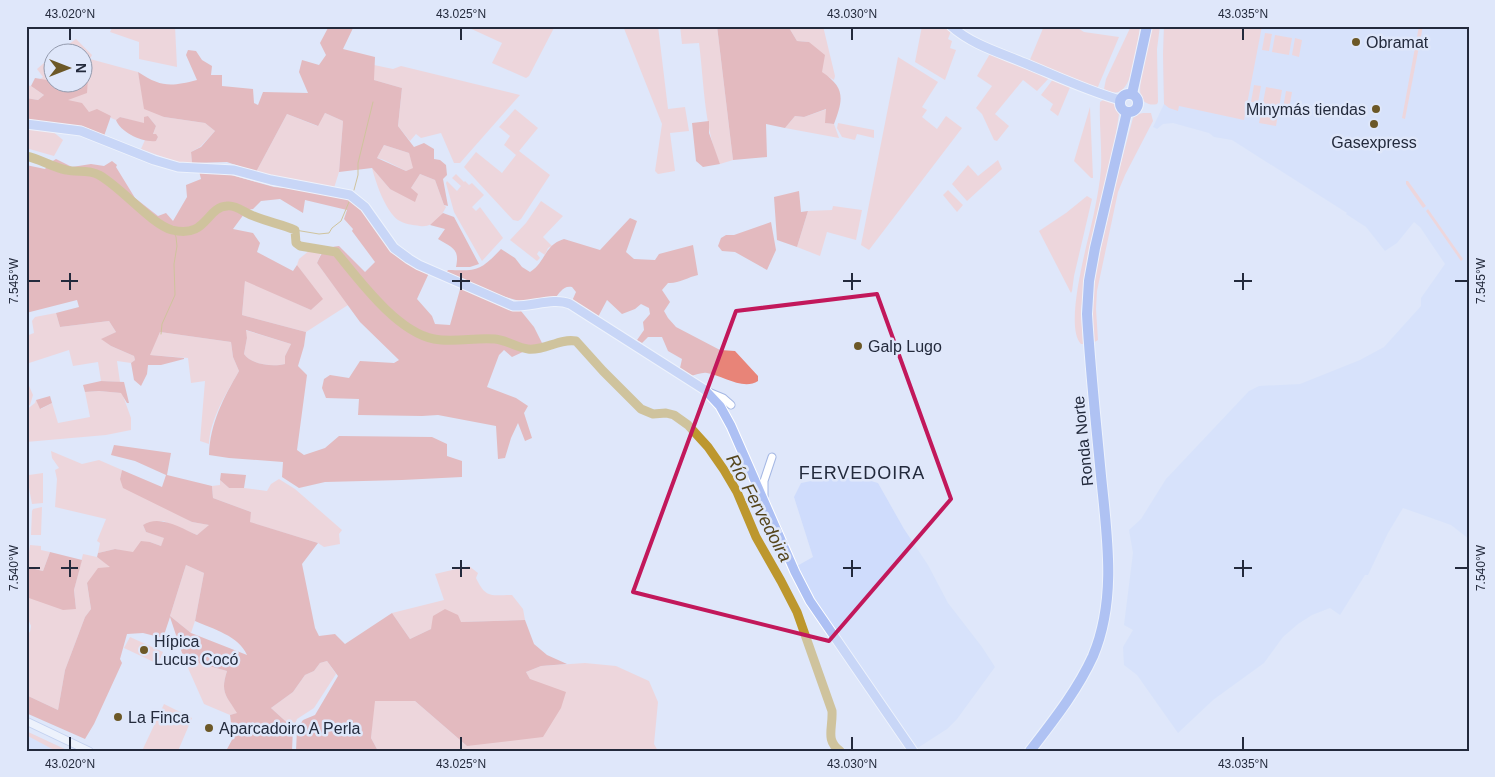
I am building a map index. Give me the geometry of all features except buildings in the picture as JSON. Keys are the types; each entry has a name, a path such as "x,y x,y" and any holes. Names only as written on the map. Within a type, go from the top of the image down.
{"highway":[{"name":"Ronda Norte","path":"1030,751 1081,679 1093,655 1103,624 1107,600 1108,544 1087,314 1089,281 1127,112 1135,110 1138,106 1138,100 1132,94 1147,26"},
{"path":"1127,112 1122,108 1120,100 1124,95 1132,94"}],"main road":[{"path":"951,26 984,46 1099,94 1120,100"},
{"path":"26,124 72,129 87,133 154,160 178,167 234,170 271,180 350,195 365,207 394,248 419,265 514,306 556,302 570,304 705,390 720,406 738,441 795,572 810,600 913,751"}],"street":[{"path":"705,390 723,398 731,405"},
{"path":"766,506 763,486 772,457"},
{"path":"26,721 89,751"}],"highlighted area":[{"path":"877,294 951,499 829,641 633,592 736,311"}],"shaded area":[{"path":"113,26 175,26 177,67 139,59 139,42 110,32"},
{"path":"329,26 354,26 343,49 375,57 374,80 402,88 398,126 414,147 424,143 434,149 434,159 440,160 446,165 447,175 443,179 448,206 444,205 435,180 420,174 411,188 418,194 415,202 390,189 372,168 339,172 343,121 325,113 318,126 287,114 256,172 227,162 192,163 191,152 201,147 215,131 205,123 164,117 144,109 138,72 153,81 166,84 180,84 197,80 186,55 188,50 196,51 202,60 212,66 211,75 222,75 222,86 253,89 254,103 258,105 263,92 308,93 299,72 302,60 319,65 326,55 320,43","holes":["384,145 409,153 413,168 406,171 377,158"]},
{"path":"465,26 555,26 529,76 526,78 492,63 502,43"},
{"path":"623,26 658,26 668,109 685,107 689,131 670,133 675,171 658,174 655,171 662,124"},
{"path":"680,26 717,26 733,160 720,164 711,135 705,105 699,43 682,44"},
{"path":"717,26 788,26 797,41 809,42 825,55 822,72 839,89 840,95 839,108 834,124 825,123 826,109 804,117 795,116 785,128 766,124 767,157 733,160"},
{"path":"788,26 823,26 835,76 834,80 822,73 809,42 797,41"},
{"path":"922,26 941,26 951,31 948,39 952,41 950,48 956,50 945,80 915,62"},
{"path":"1044,26 1071,26 1084,32 1119,37 1097,89 1029,62"},
{"path":"1131,26 1140,26 1133,69 1123,89 1118,92 1111,92 1104,89 1106,79"},
{"path":"1151,26 1160,26 1157,49 1158,102 1154,105 1143,100 1140,90"},
{"path":"1164,26 1469,26 1469,539 1451,525 1403,508 1388,533 1368,575 1365,575 1340,615 1330,608 1312,615 1298,624 1283,637 1264,663 1213,700 1178,733 1137,675 1124,665 1123,647 1133,630 1124,625 1133,553 1129,530 1141,519 1166,479 1249,391 1259,386 1300,384 1360,360 1384,347 1421,306 1421,298 1445,264 1420,227 1414,222 1397,243 1385,251 1366,227 1347,213 1232,140 1214,137 1209,133 1173,123 1163,124 1157,129 1153,127 1164,104"},
{"path":"1164,26 1262,26 1244,120 1179,106 1178,111 1164,104"},
{"path":"1419,26 1423,26 1405,119 1402,118"},
{"path":"1265,33 1272,34 1269,51 1262,50"},
{"path":"1275,35 1292,38 1289,55 1272,52"},
{"path":"1295,38 1302,40 1299,57 1292,55"},
{"path":"991,52 1049,78 1037,91 1023,80 995,114 1009,126 997,141 994,140 982,114 976,108 992,86 977,76"},
{"path":"898,57 938,82 922,107 927,110 922,117 937,129 946,116 962,128 869,250 861,245"},
{"path":"92,60 138,72 143,99 164,117 205,123 215,131 200,147 191,152 192,163 182,164 141,149 145,140 156,141 158,137 153,134 156,126 148,116 145,124 120,117 116,120 111,118 111,116 89,112 67,100 75,92 92,92"},
{"path":"42,65 42,76 37,69"},
{"path":"374,65 393,69 401,66 520,95 460,163 454,163 441,133 421,138 416,134 410,141 398,126 402,88 374,80"},
{"path":"35,78 42,79 42,92 87,92 68,100 82,103 89,112 97,109 111,116 104,136 83,128 26,119 26,98 38,100 44,95 31,86"},
{"path":"1054,78 1071,85 1058,116 1050,110 1053,104 1041,95"},
{"path":"26,85 31,86 44,95 38,100 26,98"},
{"path":"1254,85 1261,86 1258,103 1251,102"},
{"path":"1266,87 1282,90 1276,126 1259,123"},
{"path":"1286,91 1292,92 1289,109 1283,108"},
{"path":"1103,100 1115,104 1119,114 1114,147 1088,261 1081,311 1083,344 1081,344 1076,334 1076,301 1100,179 1100,102"},
{"path":"1090,107 1093,178 1074,161"},
{"path":"515,109 538,128 519,151 550,175 518,221 513,220 464,167 476,152 502,173 516,155 504,145 510,136 499,127"},
{"path":"827,109 826,123 834,124 839,138 785,128 795,116 804,117"},
{"path":"325,113 343,121 339,172 334,188 256,172 287,114 317,126"},
{"path":"1143,113 1151,113 1153,121 1118,192 1097,291 1098,340 1093,343 1093,282 1133,118"},
{"path":"148,116 156,126 153,134 156,134 158,137 156,141 133,136 122,129 116,120 120,117 144,123 144,117"},
{"path":"709,121 709,133 720,164 703,167 696,161 692,123"},
{"path":"838,123 874,130 874,138 857,134 855,140 842,137 837,128"},
{"path":"26,129 51,130 63,140 54,156 26,148"},
{"path":"384,145 409,153 414,168 406,171 377,158"},
{"path":"56,159 72,167 91,164 104,166 112,161 117,165 116,167 135,198 158,216 166,213 173,221 187,197 186,185 201,179 199,171 224,173 274,187 307,190 348,198 360,206 394,254 429,273 417,299 432,316 435,324 450,325 461,286 505,307 521,311 534,327 542,343 512,357 504,350 499,355 487,387 516,398 528,406 524,413 532,438 525,441 518,423 505,458 498,459 496,426 438,415 358,415 359,399 326,398 322,388 324,379 330,375 349,378 360,361 394,363 399,360 360,322 317,263 325,250 339,246 365,272 375,262 344,219 347,210 305,200 303,213 280,199 261,201 253,209 247,210 233,229 253,233 260,243 257,252 293,271 297,265 323,299 311,310 245,281 242,315 306,332 298,366 307,375 297,450 304,455 325,448 339,436 432,437 447,444 447,456 462,461 462,477 325,482 299,488 282,477 283,462 209,455 215,421 239,371 233,357 231,342 160,332 150,355 184,359 161,365 148,365 147,374 141,386 134,380 131,363 135,360 134,356 111,346 101,339 116,332 109,321 60,327 56,313 79,307 77,300 26,313 26,165 45,169","holes":["246,330 291,344 285,356 285,364 257,363 244,354 247,338"]},
{"path":"998,160 1002,169 967,201 952,184 968,165 978,176"},
{"path":"372,168 390,189 411,188 420,174 435,180 446,207 442,214 433,224 425,226 409,224 398,220 393,216 385,203"},
{"path":"456,174 469,185 472,183 484,195 472,207 476,211 480,207 503,238 482,261 454,212 446,183 447,181 457,191 461,186 452,178"},
{"path":"1406,181 1408,181 1426,206 1423,208 1406,184"},
{"path":"948,190 963,205 957,212 943,195"},
{"path":"799,191 801,212 808,211 797,247 777,240 774,197"},
{"path":"1087,196 1092,199 1071,293 1039,231"},
{"path":"541,201 563,216 543,237 552,246 548,248 545,255 539,251 537,254 540,258 537,261 510,240 526,223"},
{"path":"833,206 862,210 856,240 827,232 820,256 797,247 808,211 832,210"},
{"path":"1428,209 1463,259 1461,261 1426,211"},
{"path":"443,213 454,217 479,264 470,267 456,267 456,252 438,239 445,229 430,225"},
{"path":"630,218 637,221 626,252 634,259 655,260 659,254 693,245 698,275 668,283 662,290 670,302 664,311 676,327 720,350 735,351 758,376 758,381 752,384 732,382 713,374 705,373 691,376 680,368 682,359 668,351 662,337 648,337 642,343 637,340 644,330 643,322 650,314 649,308 641,304 635,309 622,314 607,300 598,317 572,301 576,292 572,287 564,288 554,299 523,302 498,295 446,273 448,270 472,270 483,266 501,249 515,258 522,267 530,272 552,245 564,239 600,250"},
{"path":"771,222 776,250 767,270 735,252 722,251 718,246 721,238 726,235 734,235"},
{"path":"310,250 322,251 317,263 348,305 306,332 242,315 245,280 311,310 322,299 297,265 299,259"},
{"path":"56,313 60,327 109,321 116,332 102,339 111,346 134,356 135,360 131,363 117,361 120,382 101,381 98,362 73,366 69,350 26,364 26,336 34,333 32,321 35,317"},
{"path":"245,330 291,344 285,356 285,364 263,364 248,358 244,354 247,338"},
{"path":"160,332 231,342 233,357 239,371 216,415 212,425 209,444 200,441 205,381 191,383 188,358 149,355"},
{"path":"26,379 33,395 30,405 26,407"},
{"path":"101,381 124,382 129,403 127,403 121,393 85,392 83,385"},
{"path":"85,392 122,393 131,418 131,430 106,435 26,442 26,410 36,400 41,409 52,403 58,423 90,417"},
{"path":"50,396 52,403 40,409 36,400"},
{"path":"114,445 171,453 167,475 212,486 213,498 251,512 250,522 318,543 302,564 315,628 319,636 335,634 345,644 392,613 410,639 431,629 433,616 445,609 458,615 461,622 525,620 534,644 547,655 567,664 541,666 526,672 530,679 566,692 561,708 543,737 467,746 415,701 375,701 371,738 378,751 296,751 297,729 303,720 315,715 338,676 327,661 320,663 314,671 305,675 293,692 271,708 293,728 292,751 226,751 233,738 230,715 237,713 225,694 224,684 227,671 184,659 170,617 163,638 143,633 127,634 120,659 122,663 94,724 85,739 26,713 26,695 58,710 65,670 85,617 91,609 87,583 98,568 110,567 97,557 98,553 115,549 133,552 141,541 161,546 164,538 146,532 143,525 149,522 163,521 197,535 209,525 192,522 123,488 120,479 122,470 162,487 166,475 135,461 111,455","holes":["186,565 204,573 195,621 232,638 243,648 247,655 191,633 170,616"]},
{"path":"51,451 82,464 99,460 122,470 120,479 192,522 210,525 197,535 163,521 143,525 146,532 165,538 161,546 150,542 133,553 115,549 98,553 100,543 97,541 106,519 55,507 57,479 55,470 59,468 52,458"},
{"path":"43,473 43,503 32,504 27,477"},
{"path":"221,473 246,475 244,488 229,488 220,480"},
{"path":"826,478 861,478 878,483 904,529 928,565 948,603 995,667 957,719 947,729 916,749 846,648 811,593 797,566 813,557 794,497 801,483"},
{"path":"279,479 295,489 342,530 339,534 340,544 324,547 318,543 249,522 251,512 213,498 212,486 220,485 220,480 229,488 267,491 271,484"},
{"path":"42,507 41,535 31,535 32,511"},
{"path":"30,545 41,546 41,550 50,552 43,571 27,567"},
{"path":"50,552 82,560 74,590 76,609 63,610 26,597 27,567 43,571"},
{"path":"83,554 97,557 111,567 87,583 91,609 85,617 65,670 58,710 26,695 26,634 30,632 31,626 26,614 26,597 76,609 74,590"},
{"path":"186,565 204,573 191,633 170,616"},
{"path":"469,566 478,573 476,578 486,593 512,595 523,609 525,620 461,622 431,629 410,639 392,613 444,600 435,574"},
{"name":"Hípica Lucus Cocó","path":"130,637 163,652 158,664 124,648"},
{"path":"184,659 227,671 224,684 225,694 238,713 230,715 204,704"},
{"path":"327,661 336,674 314,708 297,719 293,728 271,708 293,692 305,675 314,671 320,663"},
{"path":"585,663 616,666 649,681 658,702 654,744 658,751 378,751 371,738 374,701 415,701 467,746 530,679 526,672 541,666"},
{"path":"164,704 192,718 178,751 142,751"},
{"path":"26,731 42,739 69,751 26,751"},
{"path":"26,731 69,751 56,751 26,735"}],"waterway":[{"path":"354,190 358,175 358,163 373,102"},
{"name":"Río Fervedoira","path":"26,156 61,169 90,172 99,175 155,221 172,230 184,232 192,230 205,222 214,211 230,206 237,207 257,218 295,230 296,243 300,246 336,252 367,290 393,316 420,334 434,339 495,339 528,349 540,348 564,341 576,341 641,409 653,414 666,413 674,415 688,425 708,447 724,470 737,492 756,537 797,612 832,711 831,738 835,747 840,751"},
{"path":"295,230 319,234 329,233 341,221 349,202"},
{"path":"161,334 162,324 175,295 174,264 177,246 173,230"}],"place":[{"name":"Obramat","path":"1356,42"},
{"name":"Minymás tiendas","path":"1376,109"},
{"name":"Gasexpress","path":"1374,124"},
{"name":"Galp Lugo","path":"858,346"},
{"name":"Hípica Lucus Cocó","path":"144,650"},
{"name":"La Finca","path":"118,717"},
{"name":"Aparcadoiro A Perla","path":"209,728"}],"district":[{"name":"FERVEDOIRA","path":"862,473"}]}
